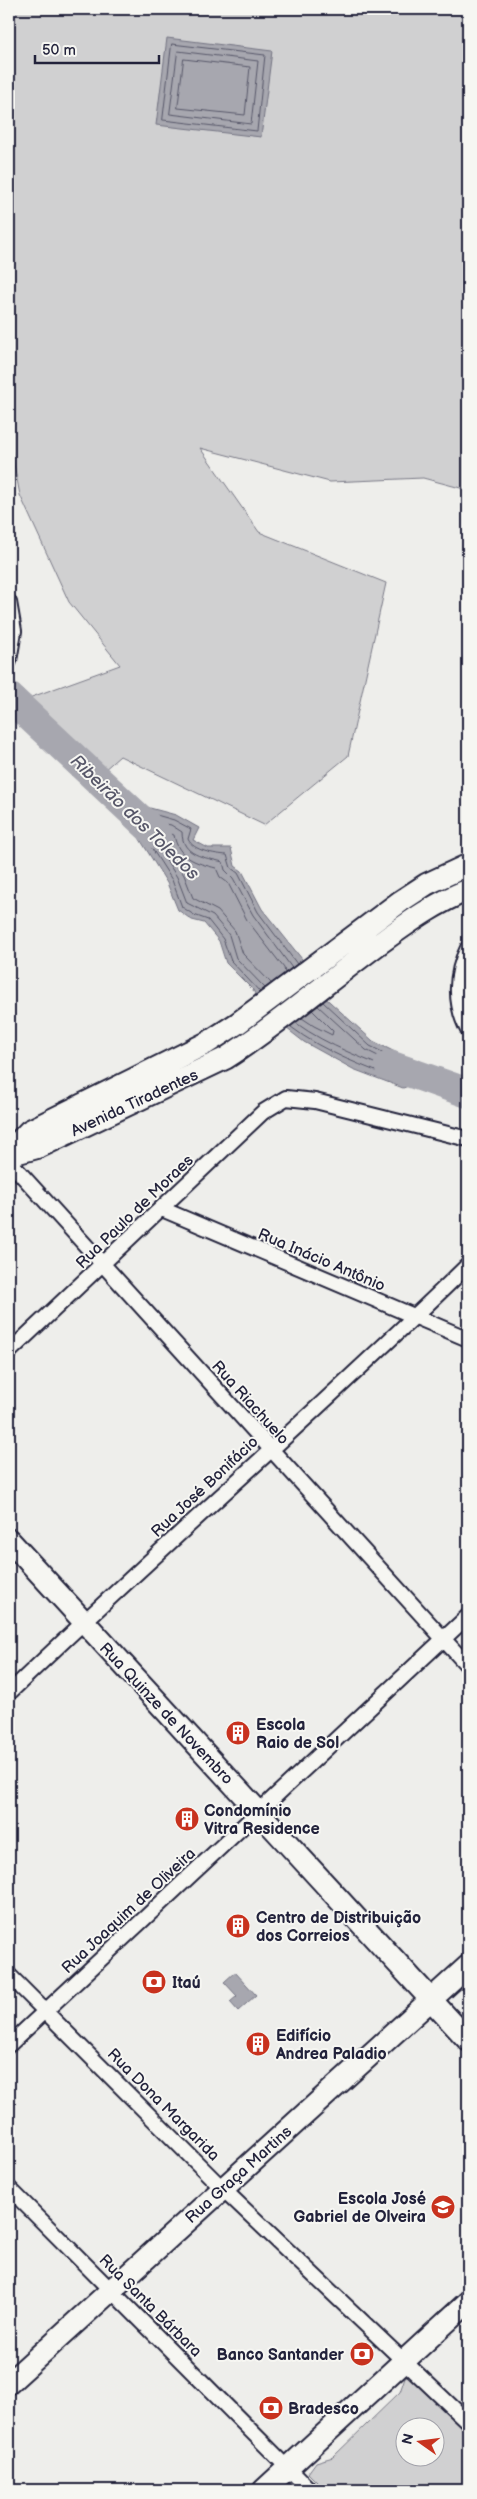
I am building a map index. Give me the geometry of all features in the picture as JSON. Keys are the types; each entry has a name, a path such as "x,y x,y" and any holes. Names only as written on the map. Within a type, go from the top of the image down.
{"main road":[{"name":"Avenida Tiradentes","path":"9,1154 29,1131 207,1043 401,901 427,884 468,865"},
{"name":"Avenida Tiradentes","path":"9,1154 38,1147 190,1077 255,1039 346,968 417,916 440,902 468,890"},
{"name":"Rua Quinze de Novembro","path":"9,1540 468,2040"},
{"name":"Rua Graça Martins","path":"9,2383 468,1966"},
{"path":"264,2490 468,2302"}],"street":[{"path":"9,602 14,631 9,661"},
{"path":"468,948 461,966 458,990 460,1012 468,1030"},
{"name":"Rua Paulo de Moraes","path":"9,1352 263,1112 286,1098 315,1101 468,1138"},
{"name":"Rua Riachuelo","path":"9,1161 468,1666"},
{"name":"Rua Inácio Antônio","path":"162,1209 468,1340"},
{"name":"Rua José Bonifácio","path":"9,1693 83,1622 414,1318 468,1265"},
{"name":"Rua Joaquim de Oliveira","path":"9,2045 468,1616"},
{"name":"Rua Dona Margarida","path":"9,1975 222,2188 468,2422"},
{"name":"Rua Santa Bárbara","path":"9,2188 310,2490"}],"shaded area":[{"path":"9,9 468,9 468,490 423,478 330,482 200,448 259,532 386,583 348,756 264,825 120,756 95,778 15,703 120,665 69,602 20,495 9,438"},
{"path":"411,2374 422,2388 468,2432 468,2490 325,2490 308,2473 316,2462 333,2457 400,2392 405,2377"}],"water":[{"path":"167,38 272,51 261,137 156,125"},
{"path":"133,801 176,815 199,828 193,840 208,848 231,848 235,866 242,871 262,909 302,959 309,983 373,1041 419,1064 427,1079 403,1088 353,1069 304,1042 264,1011 253,990 226,963 219,941 204,923 192,920 178,910 167,883 138,836 119,812"},
{"path":"235,1972 256,1995 238,2011 230,2002 237,1996 224,1982"}],"waterway":[{"name":"Ribeirão dos Toledos","path":"9,697 156,834"},
{"name":"Ribeirão dos Toledos","path":"389,1065 468,1093"}],"place":[{"name":"Escola Raio de Sol","path":"238,1733"},
{"name":"Condomínio Vitra Residence","path":"187,1819"},
{"name":"Centro de Distribuição dos Correios","path":"238,1926"},
{"name":"Itaú","path":"154,1982"},
{"name":"Edifício Andrea Paladio","path":"258,2044"},
{"name":"Escola José Gabriel de Olveira","path":"443,2207"},
{"name":"Banco Santander","path":"362,2354"},
{"name":"Bradesco","path":"271,2408"}]}
